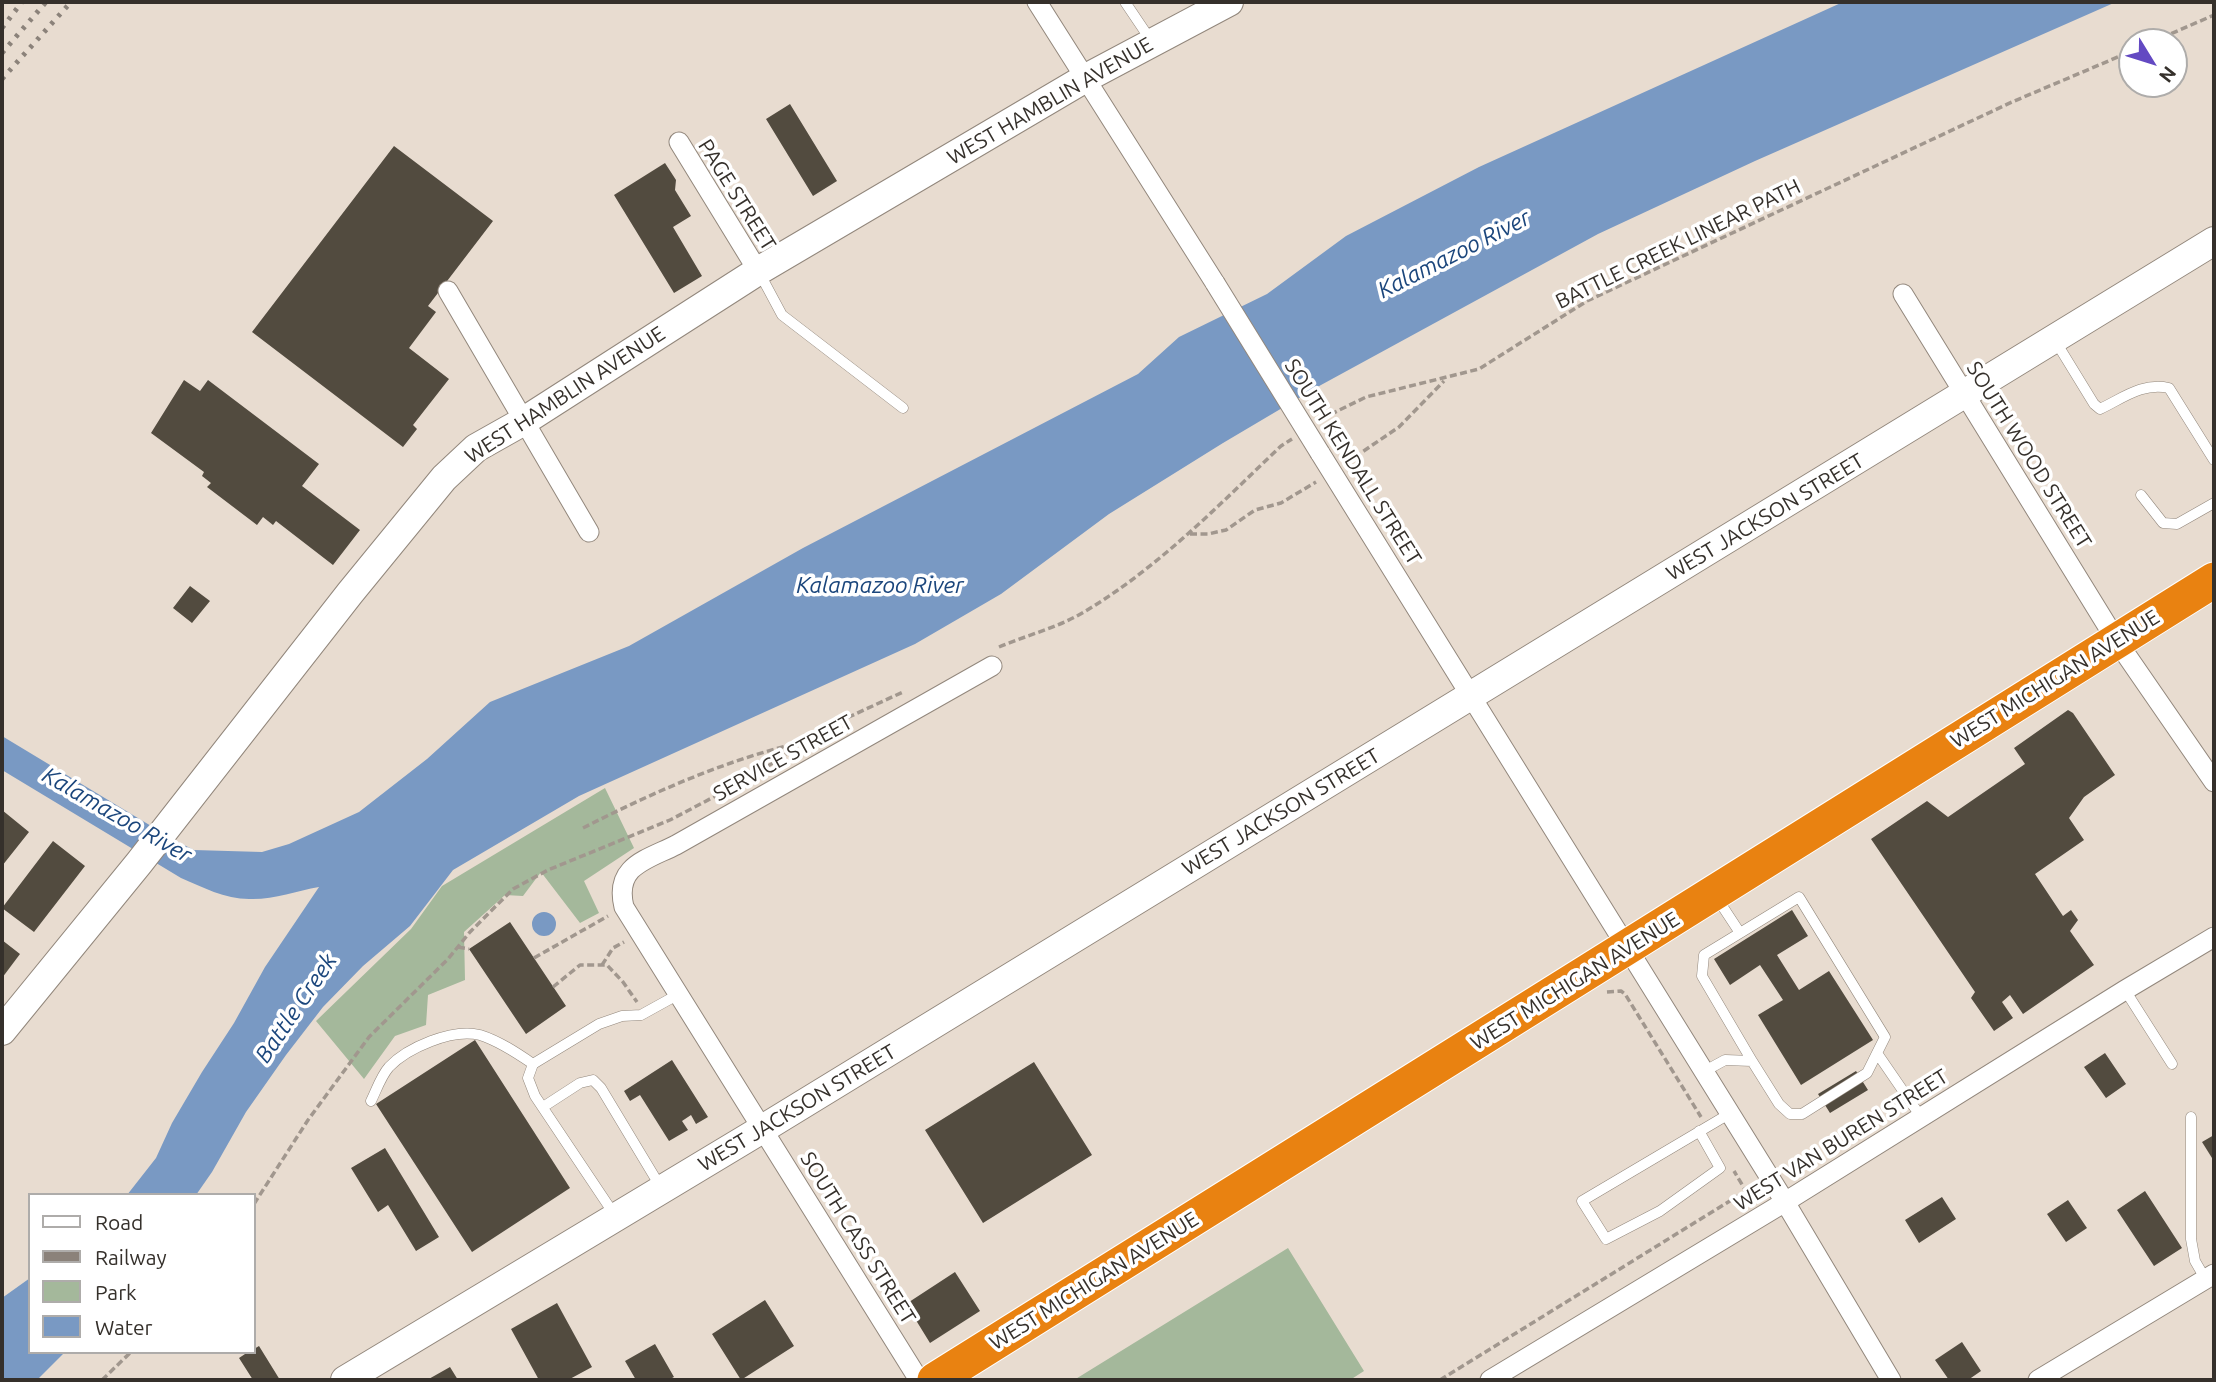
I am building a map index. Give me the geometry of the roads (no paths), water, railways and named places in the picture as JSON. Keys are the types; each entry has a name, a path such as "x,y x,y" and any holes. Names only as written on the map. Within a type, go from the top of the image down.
{"highway":[{"name":"WEST MICHIGAN AVENUE","path":"935,1380 2214,580"}],"street":[{"name":"SOUTH KENDALL STREET","path":"1037,2 1471,695 1785,1202 1891,1380"},
{"name":"WEST HAMBLIN AVENUE","path":"2,1031 139,863 444,478 475,448 524,421 758,271 1084,79 1228,2"},
{"name":"PAGE STREET","path":"678,142 758,271"},
{"name":"WEST JACKSON STREET","path":"345,1380 764,1128 2214,241"},
{"path":"448,291 589,532"},
{"name":"SOUTH WOOD STREET","path":"1903,294 2116,640 2214,782"},
{"name":"SERVICE STREET","path":"624,906 621,888 626,872 991,659"},
{"name":"SOUTH CASS STREET","path":"624,906 919,1380"},
{"name":"WEST VAN BUREN STREET","path":"1490,1380 1785,1202 2214,937"},
{"path":"2038,1380 2210,1277"}],"lane":[{"path":"1125,2 1152,42"},
{"path":"758,271 782,315 903,408"},
{"path":"2054,340 2094,404 2100,409 2132,392 2156,384 2169,388 2214,460"},
{"path":"2141,495 2164,523 2177,524 2214,503"},
{"path":"1714,893 1740,933"},
{"path":"1799,897 1885,1037 1867,1073 1802,1114 1790,1114 1779,1104 1702,976 1704,955 1740,933 1799,897"},
{"path":"2125,990 2172,1064"},
{"path":"616,1217 543,1107 528,1078 533,1064 599,1024 622,1016 641,1015 679,994"},
{"path":"370,1101 387,1068 411,1049 455,1035 481,1035 533,1064"},
{"path":"1877,1053 1921,1117"},
{"path":"1703,1072 1725,1060 1752,1061"},
{"path":"543,1107 580,1083 593,1080 601,1088 662,1190"},
{"path":"1703,1129 1720,1168 1660,1211 1606,1239 1582,1201 1703,1129 1729,1114"},
{"path":"2191,1117 2191,1239 2195,1261 2210,1277"}],"water":[{"name":"Kalamazoo River","path":"1843,2 2116,2 1755,161 1598,234 1321,385 1223,443 1109,514 1001,594 915,644 579,796 453,870 410,926 363,966 323,1007 246,1112 197,1193 129,1193 156,1158 172,1123 265,967 319,887 267,898 240,898 214,892 181,878 2,770 2,736 194,850 262,852 289,844 359,812 427,759 490,702 629,646 803,548 1138,374 1179,337 1267,294 1346,236 1479,167"},
{"path":"544,912 552,916 556,924 552,932 544,936 536,932 532,924 536,916"},
{"path":"28,1279 28,1354 63,1354 37,1380 2,1380 2,1298"}],"railway":[{"path":"2,28 22,2"},
{"path":"2,53 46,2"},
{"path":"2,79 71,2"}],"water label":[{"name":"Battle Creek","path":"296,1008"}]}
